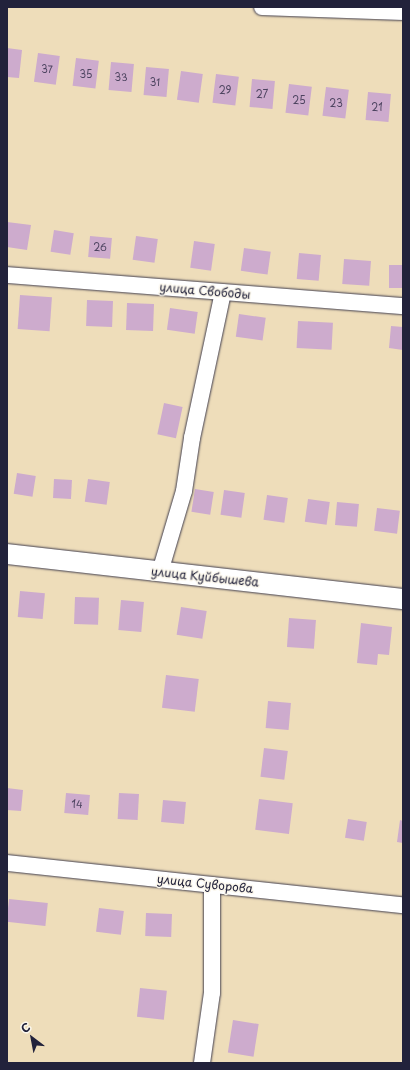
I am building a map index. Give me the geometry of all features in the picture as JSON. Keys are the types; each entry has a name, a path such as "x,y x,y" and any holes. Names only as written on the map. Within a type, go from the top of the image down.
{"main road":[{"name":"улица Куйбышева","path":"7,554 403,599"}],"street":[{"path":"262,7 403,12"},
{"name":"улица Свободы","path":"7,275 403,306"},
{"path":"160,572 184,491 192,438 223,292"},
{"name":"улица Суворова","path":"7,863 403,905"},
{"path":"202,1063 212,993 212,885"}],"building":[{"path":"7,48 22,50 19,78 7,77"},
{"path":"38,53 60,56 56,85 34,82"},
{"path":"76,58 99,61 95,89 73,86"},
{"path":"111,62 134,64 131,92 109,90"},
{"path":"146,67 169,69 166,97 144,95"},
{"path":"181,71 203,74 199,103 177,100"},
{"path":"216,74 239,77 235,106 212,103"},
{"path":"252,79 275,81 272,109 250,107"},
{"path":"289,84 312,87 308,116 285,113"},
{"path":"326,87 349,90 345,119 322,116"},
{"path":"368,92 391,94 388,122 366,120"},
{"path":"7,222 31,225 27,250 7,247"},
{"path":"54,230 74,233 70,255 51,252"},
{"path":"90,236 112,238 110,259 88,257"},
{"path":"136,236 158,239 154,263 133,260"},
{"path":"194,241 215,244 211,271 190,268"},
{"path":"244,248 271,252 268,275 241,271"},
{"path":"299,253 321,255 319,281 297,279"},
{"path":"344,259 371,261 369,286 342,284"},
{"path":"389,265 403,265 403,288 389,288"},
{"path":"20,295 52,297 50,331 18,329"},
{"path":"87,300 113,301 112,327 86,326"},
{"path":"127,303 154,304 153,331 126,330"},
{"path":"170,308 198,312 195,334 167,330"},
{"path":"239,314 266,318 263,341 236,337"},
{"path":"298,321 333,323 332,350 297,348"},
{"path":"391,326 403,327 403,350 389,348"},
{"path":"164,403 183,407 176,438 157,434"},
{"path":"17,473 36,476 32,497 14,494"},
{"path":"54,479 72,480 71,499 53,498"},
{"path":"88,479 110,482 107,505 85,502"},
{"path":"195,489 214,492 210,515 191,512"},
{"path":"224,490 245,493 241,518 221,515"},
{"path":"267,495 288,498 284,523 264,520"},
{"path":"308,499 330,502 327,525 305,522"},
{"path":"337,502 359,504 357,527 335,525"},
{"path":"377,508 400,511 397,534 374,531"},
{"path":"20,591 45,593 43,619 18,617"},
{"path":"75,597 99,598 98,625 74,624"},
{"path":"121,600 144,602 141,632 118,630"},
{"path":"181,607 207,611 202,639 177,635"},
{"path":"289,618 316,620 314,649 287,647"},
{"path":"361,623 392,627 389,655 378,654 377,665 357,663"},
{"path":"166,675 199,679 195,712 162,708"},
{"path":"268,701 291,703 289,730 266,728"},
{"path":"264,748 288,751 284,780 260,777"},
{"path":"7,788 23,790 21,811 7,810"},
{"path":"66,793 90,795 88,815 64,813"},
{"path":"119,793 139,794 138,820 118,819"},
{"path":"259,799 293,803 289,834 255,830"},
{"path":"163,800 186,802 184,824 161,822"},
{"path":"348,819 367,822 364,841 345,838"},
{"path":"400,820 403,821 403,843 397,842"},
{"path":"9,899 48,903 45,926 7,922"},
{"path":"99,908 124,911 121,935 96,932"},
{"path":"146,913 172,914 171,937 145,936"},
{"path":"140,988 167,991 164,1020 137,1017"},
{"path":"233,1020 259,1024 254,1057 228,1053"}]}
